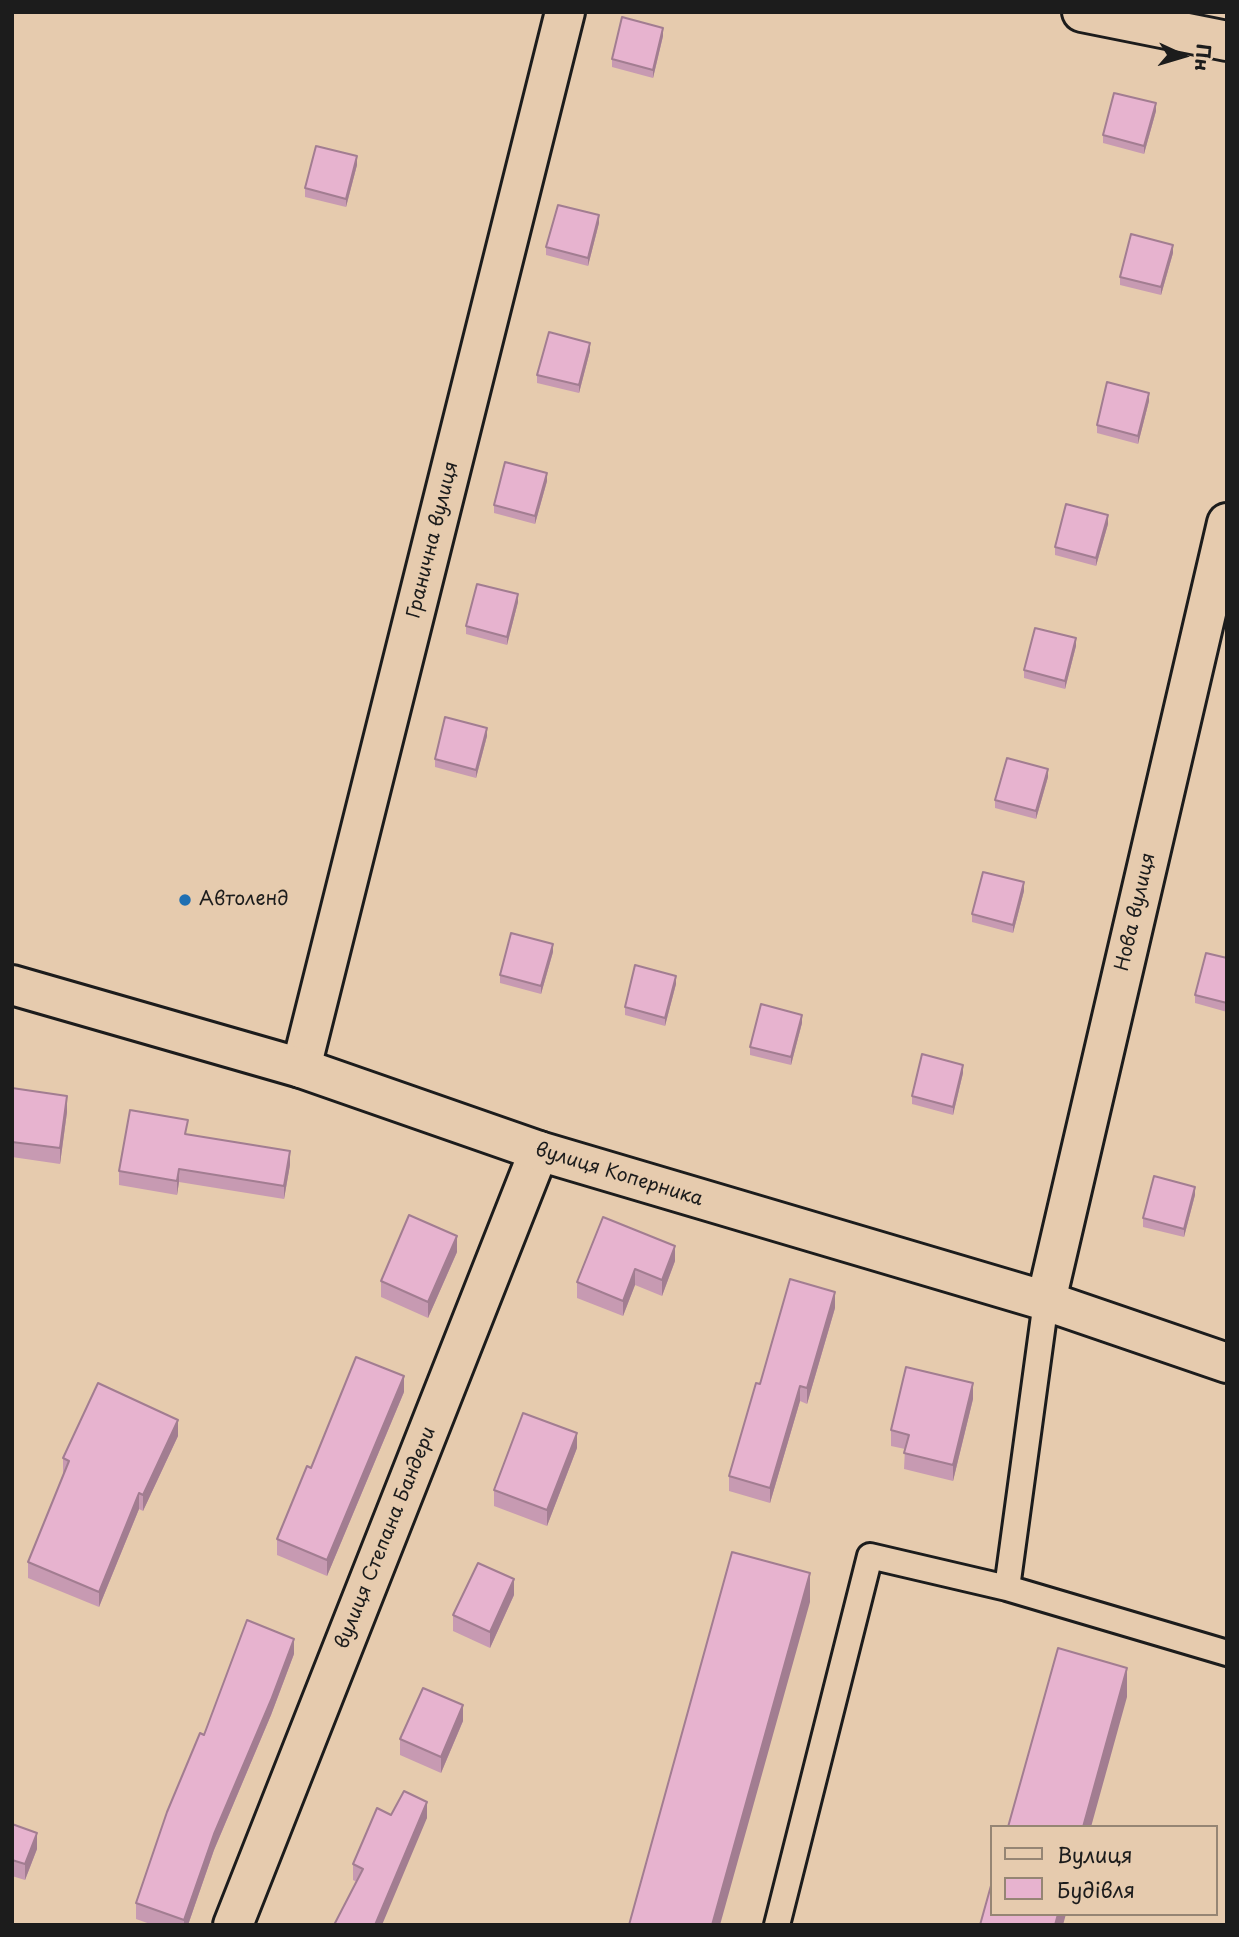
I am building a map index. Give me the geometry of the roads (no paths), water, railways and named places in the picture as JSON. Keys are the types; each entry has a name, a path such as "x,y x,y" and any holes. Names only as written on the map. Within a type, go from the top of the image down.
{"street":[{"name":"Гранична вулиця","path":"300,1068 565,12"},
{"path":"1082,12 1227,41"},
{"name":"Нова вулиця","path":"1046,1301 1227,523"},
{"name":"вулиця Коперника","path":"12,985 300,1068 539,1151 1046,1301 1227,1363"},
{"name":"вулиця Степана Бандери","path":"233,1925 539,1151"}],"lane":[{"path":"1007,1588 1046,1301"},
{"path":"776,1925 870,1556 1007,1588 1227,1653"}],"place":[{"name":"Автоленд","path":"185,900"}]}
